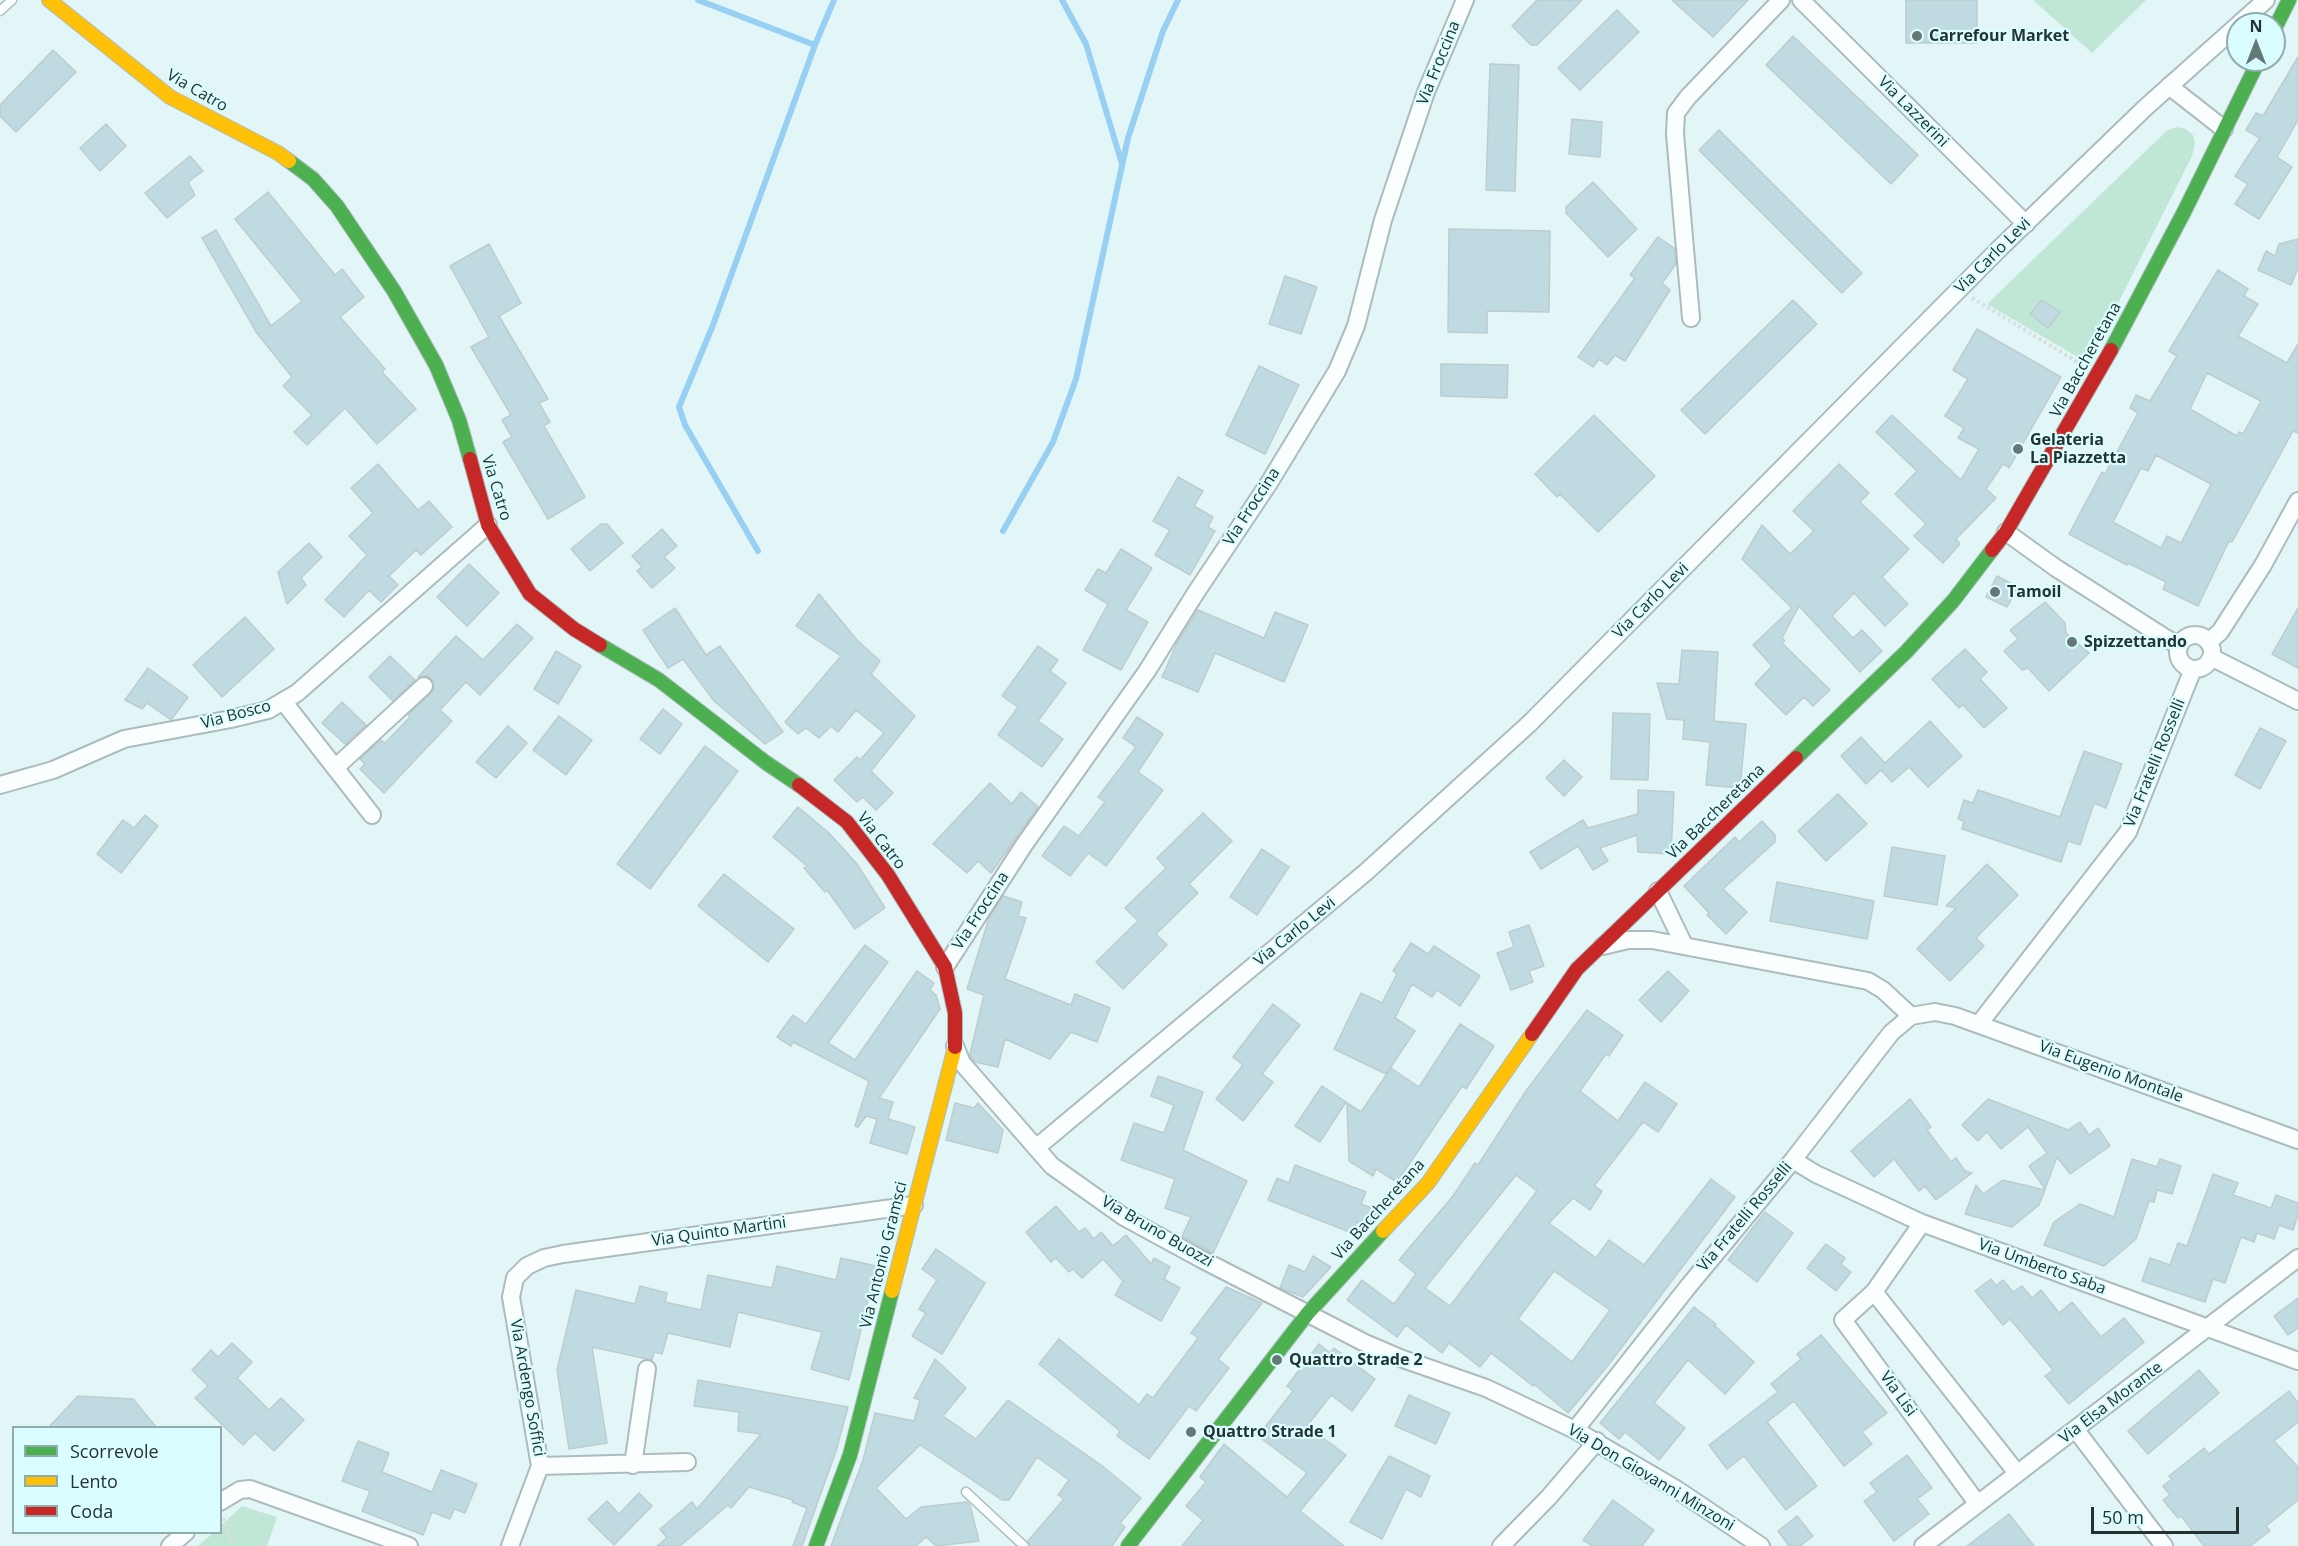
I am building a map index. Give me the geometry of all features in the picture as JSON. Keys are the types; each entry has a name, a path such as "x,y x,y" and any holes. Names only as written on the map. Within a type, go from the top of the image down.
{"street":[{"name":"Via Catro","path":"49,0 170,97 278,153 313,179 337,206 394,291 436,365 459,420 488,525 530,594 574,628 659,680 847,822 888,875 945,968"},
{"name":"Via Froccina","path":"945,968 1024,845 1147,671 1326,391 1347,351 1356,326 1383,220 1415,124 1465,0"},
{"path":"1691,318 1675,134 1676,113 1688,97 1781,0"},
{"name":"Via Lazzerini","path":"1801,0 2026,224"},
{"name":"Via Carlo Levi","path":"2253,12 2266,0"},
{"name":"Via Carlo Levi","path":"1036,1148 1366,872 1513,738 2026,224 2169,86 2226,36"},
{"name":"Via Baccheretana","path":"1128,1546 1308,1313 1428,1183 1577,969 1906,652 1953,600 2006,532 2097,374 2184,212 2253,72"},
{"path":"2169,86 2224,129"},
{"path":"2298,501 2263,565 2209,649 2205,666 2193,669 2185,666 2178,656 2180,645 2188,637 2204,638 2209,649 2298,701"},
{"name":"Via Bosco","path":"0,785 53,770 124,739 268,710 297,693 488,525"},
{"path":"2006,532 2066,574 2180,645"},
{"name":"Via Fratelli Rosselli","path":"1979,1024 2128,832 2193,669"},
{"path":"335,768 424,686"},
{"path":"283,701 372,815"},
{"path":"1658,891 1684,945"},
{"path":"1599,947 1628,940 1652,940 1868,981 1916,1014"},
{"name":"Via Antonio Gramsci","path":"816,1546 850,1455 955,1046 955,1013 945,968"},
{"name":"Via Fratelli Rosselli","path":"1575,1430 1687,1287 1793,1160 1891,1034 1916,1014"},
{"name":"Via Eugenio Montale","path":"1916,1014 1945,1014 1979,1024 2298,1140"},
{"name":"Via Bruno Buozzi","path":"955,1046 962,1064 1052,1166 1124,1217 1308,1313"},
{"name":"Via Umberto Saba","path":"1793,1160 1816,1174 1922,1223 2298,1360"},
{"name":"Via Quinto Martini","path":"527,1266 544,1258 563,1254 914,1205"},
{"name":"Via Lisi","path":"1922,1223 1874,1292 1843,1320 1977,1503"},
{"name":"Via Elsa Morante","path":"1923,1546 2298,1258"},
{"name":"Via Ardengo Soffici","path":"510,1546 540,1466 511,1297 515,1278 527,1266"},
{"path":"1874,1292 2017,1473"},
{"name":"Via Don Giovanni Minzoni","path":"1308,1313 1400,1358 1486,1388 1597,1441 1761,1546"},
{"path":"633,1465 647,1369"},
{"path":"2076,1430 2164,1546"},
{"path":"1502,1546 1549,1497 1597,1441"},
{"path":"540,1466 687,1462"},
{"path":"222,1501 240,1490 250,1489 410,1546"},
{"path":"170,1546 185,1534"}],"lane":[{"path":"0,11 12,0"},
{"path":"966,1492 1024,1546"}],"path":[{"path":"1959,290 2097,374"},
{"path":"222,1516 234,1546"}],"green space":[{"path":"2033,0 2146,0 2092,53"},
{"path":"2177,127 2186,129 2193,135 2195,143 2192,156 2088,363 1987,304 2156,141 2168,130"},
{"path":"242,1506 277,1517 267,1546 198,1546 212,1534 222,1534 222,1524"}],"building":[{"path":"1537,0 1582,0 1537,45 1531,45 1512,26"},
{"path":"1672,0 1748,0 1713,37"},
{"path":"1906,0 1977,0 1977,43 1906,43"},
{"path":"1617,10 1639,32 1580,90 1558,68"},
{"path":"1793,36 1918,155 1891,184 1766,65"},
{"path":"53,50 76,72 16,132 0,116 0,105"},
{"path":"2298,57 2298,120 2277,157 2292,167 2259,219 2235,204 2248,184 2235,176 2260,138 2246,130 2256,113 2263,116"},
{"path":"1490,64 1519,65 1515,191 1486,190"},
{"path":"1572,119 1602,122 1600,157 1569,154"},
{"path":"106,124 126,146 100,171 80,148"},
{"path":"1719,130 1862,273 1842,293 1699,150"},
{"path":"190,156 203,171 188,182 195,195 167,218 145,193"},
{"path":"1593,182 1637,229 1608,257 1566,213 1566,207"},
{"path":"268,192 335,275 342,269 364,297 340,317 385,369 382,372 416,409 377,444 345,408 307,445 294,432 312,415 283,386 292,377 256,332 202,238 216,230 271,326 302,301 235,219"},
{"path":"1449,229 1550,231 1549,312 1487,311 1487,333 1448,332"},
{"path":"1658,237 1674,248 1676,264 1662,283 1670,290 1625,361 1615,355 1607,365 1599,359 1593,367 1578,357 1635,278 1630,275"},
{"path":"2298,239 2298,268 2291,285 2258,270 2266,251 2275,256 2279,244"},
{"path":"489,244 521,303 499,316 548,399 539,403 550,422 544,426 585,497 548,519 503,442 512,437 502,420 511,415 471,347 489,337 450,266"},
{"path":"2218,270 2248,289 2244,296 2258,304 2238,336 2287,363 2298,344 2298,433 2293,431 2232,542 2229,541 2198,606 2163,589 2166,582 2128,563 2127,565 2069,534 2102,472 2105,474 2138,413 2130,408 2136,395 2150,401 2177,356 2169,351","holes":["2207,373 2261,401 2243,434 2239,432 2237,436 2190,409","2156,455 2211,484 2181,543 2167,536 2161,548 2113,522 2141,468 2148,471"]},
{"path":"1285,276 1317,287 1301,334 1269,324"},
{"path":"1793,300 1817,324 1705,434 1681,410"},
{"path":"2042,300 2060,312 2048,328 2030,314"},
{"path":"1977,329 2061,377 2009,468 2003,464 1986,489 1996,498 1956,539 1960,544 1943,563 1914,536 1926,524 1895,494 1917,471 1876,432 1892,415 1961,480 1979,449 1958,438 1964,428 1945,416 1968,379 1953,370"},
{"path":"1441,364 1508,365 1507,398 1441,396"},
{"path":"1259,366 1299,385 1265,454 1226,435"},
{"path":"1594,415 1655,476 1598,532 1560,494 1557,497 1535,474"},
{"path":"378,464 418,510 429,501 452,527 421,555 416,550 389,576 398,585 381,602 369,590 344,617 325,600 367,555 349,536 373,513 351,488"},
{"path":"1839,464 1869,493 1860,502 1909,549 1882,577 1908,604 1885,626 1854,593 1832,616 1853,638 1862,630 1882,651 1860,672 1799,606 1782,638 1785,641 1782,643 1830,690 1813,706 1804,697 1786,715 1755,684 1772,666 1753,645 1792,608 1742,559 1762,525 1790,554 1814,531 1793,511"},
{"path":"1178,477 1203,491 1194,506 1213,517 1208,527 1215,531 1190,575 1155,555 1170,530 1153,521"},
{"path":"601,524 607,524 623,543 590,571 571,549"},
{"path":"662,529 677,546 664,557 675,568 652,588 637,571 642,567 632,556"},
{"path":"309,543 322,557 301,578 306,585 287,604 278,572"},
{"path":"1121,549 1152,568 1126,610 1148,622 1121,670 1083,650 1108,604 1085,590 1098,569 1106,573"},
{"path":"469,564 499,593 467,626 437,597"},
{"path":"1997,576 2018,587 2007,607 1986,597"},
{"path":"819,594 857,640 880,661 871,674 915,716 871,771 893,793 876,810 863,797 857,802 834,780 857,757 860,760 884,733 856,710 838,732 831,726 819,738 806,728 798,734 785,722 841,656 796,626"},
{"path":"2045,602 2065,623 2066,633 2089,653 2049,691 2028,668 2022,670 2004,651 2018,639 2010,630"},
{"path":"675,608 706,655 720,646 783,732 765,744 714,701 683,659 668,668 643,630"},
{"path":"2298,608 2298,668 2272,654"},
{"path":"1198,610 1264,638 1275,612 1308,625 1284,682 1215,653 1198,692 1162,677 1177,643"},
{"path":"245,617 274,649 222,697 193,665"},
{"path":"517,624 533,638 480,695 466,682 440,710 452,721 384,793 360,769 365,764 360,759 381,740 385,743 434,689 432,679 427,676 418,677 456,636 483,660"},
{"path":"1038,646 1058,660 1050,671 1066,683 1038,721 1063,739 1042,767 998,735 1018,707 1002,696"},
{"path":"1965,649 1987,672 1980,679 2007,708 1984,728 1963,705 1959,708 1932,679"},
{"path":"1682,650 1718,652 1714,721 1746,724 1740,788 1706,785 1710,742 1683,739 1684,720 1667,719 1657,683 1679,684"},
{"path":"556,651 581,666 558,704 534,689"},
{"path":"390,656 415,680 393,701 369,677"},
{"path":"148,668 188,697 171,720 147,703 142,709 125,700"},
{"path":"342,702 366,725 345,744 322,723"},
{"path":"663,709 682,724 660,754 640,739"},
{"path":"1613,713 1650,714 1648,780 1611,779"},
{"path":"559,716 592,740 566,775 533,750"},
{"path":"1137,717 1163,734 1138,772 1163,790 1106,866 1088,853 1070,876 1042,856 1064,826 1079,836 1105,802 1098,797 1136,747 1123,738"},
{"path":"1930,721 1962,756 1928,787 1909,767 1892,782 1881,770 1866,784 1841,756 1861,737 1885,763"},
{"path":"508,726 527,743 496,778 476,762"},
{"path":"2260,728 2286,741 2260,789 2235,775"},
{"path":"705,746 738,771 650,889 617,864"},
{"path":"2084,751 2122,764 2106,808 2094,803 2080,845 2068,841 2061,862 1962,829 1964,821 1958,819 1964,800 1973,803 1978,790 2060,817"},
{"path":"1564,760 1582,777 1564,796 1546,778"},
{"path":"990,783 1012,804 1021,792 1038,807 991,873 978,861 967,873 933,844"},
{"path":"1638,790 1674,792 1671,854 1638,852 1637,835 1600,848 1608,861 1593,870 1578,846 1541,869 1530,852 1583,820 1588,828 1638,814"},
{"path":"1838,794 1867,824 1826,861 1798,831"},
{"path":"798,807 829,833 857,864 885,908 855,929 827,890 825,892 804,868 807,866 773,837"},
{"path":"1203,813 1232,841 1189,884 1198,893 1156,934 1167,945 1123,989 1096,962 1138,921 1125,908 1166,868 1157,858"},
{"path":"145,815 158,826 121,873 97,854 123,820 134,828"},
{"path":"1762,821 1775,835 1775,842 1723,889 1747,912 1726,934 1684,886 1735,837 1739,842"},
{"path":"1892,847 1945,856 1937,905 1884,896"},
{"path":"1262,849 1289,867 1257,915 1230,897"},
{"path":"1987,864 2018,895 1976,938 1984,946 1950,981 1917,949 1956,908 1946,906"},
{"path":"724,874 794,929 768,962 698,906"},
{"path":"1777,882 1874,901 1867,939 1770,921"},
{"path":"1003,896 1022,902 1018,916 1026,918 1005,979 1071,1005 1075,994 1110,1008 1097,1042 1071,1032 1050,1059 1005,1039 998,1067 975,1062 971,1057 984,995 967,989 989,918"},
{"path":"1529,925 1544,966 1529,971 1533,982 1511,990 1497,953 1514,947 1509,932"},
{"path":"1411,943 1428,954 1434,946 1480,976 1460,1006 1437,990 1432,997 1412,984 1395,1018 1415,1031 1386,1074 1334,1049 1361,993 1382,1003 1397,974 1393,971"},
{"path":"865,945 888,962 828,1043 855,1060 917,971 934,983 930,990 936,995 940,1009 879,1098 893,1102 888,1119 915,1127 907,1154 870,1143 877,1119 866,1116 858,1127 855,1126 869,1081 793,1042 791,1046 777,1037 793,1015 806,1024"},
{"path":"1668,971 1689,991 1661,1022 1639,1000"},
{"path":"1273,1004 1300,1025 1262,1074 1273,1082 1243,1121 1216,1099 1243,1065 1233,1057"},
{"path":"1587,1010 1623,1035 1609,1056 1606,1054 1580,1091 1618,1121 1645,1082 1677,1104 1658,1132 1643,1122 1594,1186 1602,1191 1590,1210 1573,1198 1549,1223 1596,1258 1609,1240 1644,1265 1711,1179 1735,1197 1610,1363 1568,1413 1534,1384 1533,1386 1491,1353 1480,1367 1449,1343 1442,1353 1406,1325 1397,1337 1347,1300 1362,1280 1394,1304 1416,1274 1399,1260 1453,1196 1475,1163 1478,1165 1526,1091","holes":["1516,1175 1537,1191 1450,1306 1425,1288","1554,1271 1610,1310 1572,1362 1518,1319"]},
{"path":"1460,1024 1494,1046 1466,1089 1462,1086 1397,1182 1376,1169 1373,1176 1349,1161 1347,1103 1361,1112 1391,1068 1419,1087"},
{"path":"1158,1076 1203,1092 1183,1150 1247,1181 1213,1253 1182,1236 1191,1217 1165,1208 1175,1179 1121,1160 1134,1123 1164,1133 1174,1105 1151,1096"},
{"path":"1322,1086 1346,1102 1320,1142 1295,1126"},
{"path":"1910,1099 1931,1127 1927,1130 1951,1162 1956,1158 1965,1171 1972,1173 1936,1200 1925,1186 1919,1191 1894,1159 1874,1177 1851,1151"},
{"path":"1988,1099 2068,1130 2080,1122 2089,1135 2098,1128 2110,1146 2070,1174 2057,1157 2045,1189 2029,1166 2047,1153 2028,1127 2001,1149 1987,1132 1978,1141 1962,1125"},
{"path":"955,1103 974,1108 978,1103 1003,1130 998,1153 946,1140"},
{"path":"2132,1159 2157,1167 2160,1159 2181,1166 2172,1194 2157,1190 2154,1202 2149,1201 2136,1239 2104,1266 2044,1245 2054,1222 2080,1204 2114,1217"},
{"path":"1295,1165 1366,1192 1361,1204 1382,1212 1368,1227 1357,1222 1352,1233 1268,1200 1277,1178 1289,1183"},
{"path":"2213,1174 2238,1183 2233,1195 2271,1208 2276,1195 2298,1203 2298,1215 2293,1230 2279,1225 2274,1239 2257,1233 2254,1242 2241,1237 2225,1283 2213,1279 2205,1302 2142,1281 2150,1258 2170,1265 2178,1243 2187,1246"},
{"path":"2003,1180 2045,1190 2039,1205 2012,1227 1965,1214 1976,1185 1983,1194"},
{"path":"1056,1206 1079,1232 1085,1228 1094,1239 1101,1232 1113,1246 1126,1235 1151,1264 1154,1258 1170,1267 1164,1279 1180,1288 1161,1321 1115,1295 1123,1281 1103,1259 1082,1278 1073,1269 1069,1272 1056,1258 1051,1262 1026,1232"},
{"path":"1765,1212 1793,1233 1757,1282 1728,1260"},
{"path":"1826,1244 1845,1258 1841,1264 1851,1272 1836,1291 1807,1268"},
{"path":"936,1249 985,1283 942,1354 912,1336 926,1313 919,1309 937,1280 922,1269"},
{"path":"1313,1256 1331,1267 1303,1297 1280,1288 1289,1265 1305,1272"},
{"path":"841,1258 876,1266 849,1380 811,1369 822,1332 738,1312 730,1347 668,1333 662,1354 654,1352 652,1360 592,1347 607,1443 569,1449 557,1370 576,1290 635,1304 640,1286 667,1293 665,1302 701,1310 708,1275 772,1288 777,1266 836,1280"},
{"path":"1991,1279 1996,1286 2003,1280 2013,1292 2022,1286 2032,1298 2041,1290 2059,1313 2072,1302 2101,1337 2124,1318 2144,1342 2069,1404 2045,1376 2053,1370 2010,1319 2003,1325 1975,1291"},
{"path":"1226,1287 1262,1303 1218,1359 1229,1368 1196,1411 1189,1406 1149,1459 1117,1436 1120,1431 1039,1364 1059,1339 1139,1405 1147,1394 1153,1398 1198,1338 1191,1333"},
{"path":"2298,1298 2298,1328 2288,1335 2274,1316"},
{"path":"1694,1307 1716,1324 1715,1326 1754,1362 1725,1394 1688,1360 1654,1403 1685,1428 1659,1460 1625,1432 1619,1439 1600,1423"},
{"path":"1821,1335 1887,1413 1862,1432 1872,1444 1844,1466 1794,1401 1767,1422 1817,1486 1786,1510 1744,1456 1727,1469 1709,1445 1778,1392 1771,1384 1801,1359 1797,1354"},
{"path":"232,1343 252,1362 237,1378 269,1410 281,1398 304,1420 274,1451 255,1433 243,1445 195,1398 208,1386 192,1370 211,1350 218,1357"},
{"path":"1319,1344 1330,1353 1334,1348 1375,1379 1352,1411 1331,1395 1307,1426 1346,1455 1300,1511 1344,1546 1182,1546 1203,1520 1186,1506 1206,1482 1200,1477 1224,1444 1287,1497 1307,1473 1258,1436 1293,1391 1287,1386"},
{"path":"935,1359 966,1388 943,1416 976,1439 1008,1400 1101,1465 1141,1498 1120,1523 1125,1527 1112,1546 1030,1546 1028,1541 1064,1499 1058,1495 1069,1480 1037,1457 1009,1500 1002,1500 920,1445 876,1488 906,1519 921,1507 967,1502 970,1505 979,1541 936,1546 926,1537 916,1546 831,1546 863,1460 875,1413 914,1421 920,1400 914,1398"},
{"path":"2199,1370 2219,1393 2148,1454 2128,1431"},
{"path":"698,1380 848,1407 836,1451 802,1546 793,1546 807,1508 792,1502 793,1500 749,1487 731,1508 728,1505 680,1546 657,1546 667,1538 660,1529 692,1502 697,1509 761,1434 738,1431 739,1412 694,1406"},
{"path":"2289,1391 2298,1403 2298,1422 2274,1441 2298,1467 2298,1500 2266,1526 2270,1531 2250,1546 2204,1546 2181,1516 2178,1518 2163,1500 2170,1495 2163,1486 2172,1479 2169,1476 2204,1448 2209,1454"},
{"path":"1409,1395 1450,1413 1436,1444 1395,1426"},
{"path":"78,1396 133,1399 155,1426 50,1426"},
{"path":"358,1441 389,1453 382,1472 432,1492 441,1470 477,1484 465,1513 454,1509 450,1519 432,1512 423,1535 362,1511 370,1491 342,1481"},
{"path":"1907,1455 1932,1488 1917,1499 1929,1514 1894,1541 1864,1501 1877,1492 1870,1483"},
{"path":"1389,1456 1430,1476 1421,1497 1406,1489 1382,1539 1350,1522"},
{"path":"639,1493 652,1506 614,1545 588,1519 607,1501 619,1514"},
{"path":"1613,1500 1654,1530 1642,1546 1592,1546 1583,1540"},
{"path":"2009,1514 2034,1546 1967,1546"},
{"path":"1797,1516 1813,1536 1800,1546 1789,1546 1778,1531"}],"waterway":[{"path":"698,0 815,45"},
{"path":"758,551 685,425 679,407 713,325 815,45 834,0"},
{"path":"1062,0 1086,44 1122,164"},
{"path":"1003,531 1053,442 1076,379 1128,138 1163,31 1178,0"}],"traffic: fast":[{"path":"2283,12 2289,0"},
{"path":"2111,350 2184,212 2253,72"},
{"path":"289,161 313,179 337,206 394,291 436,365 459,420 470,459"},
{"path":"1796,758 1906,652 1953,601 1992,550"},
{"path":"600,645 659,680 765,762 799,785"},
{"path":"1128,1546 1308,1313 1383,1231"},
{"path":"816,1546 850,1455 892,1291"}],"traffic: slow":[{"path":"49,0 170,97 278,153 289,161"},
{"path":"1383,1231 1428,1183 1532,1034"},
{"path":"892,1291 955,1047"}],"traffic: jam":[{"path":"1992,550 2006,532 2111,350"},
{"path":"470,459 488,525 530,594 574,629 600,645"},
{"path":"1532,1034 1577,969 1796,758"},
{"path":"799,785 847,822 888,875 945,967 955,1013 955,1047"}],"place":[{"name":"Carrefour Market","path":"1917,36"},
{"name":"Gelateria La Piazzetta","path":"2018,449"},
{"name":"Tamoil","path":"1995,592"},
{"name":"Spizzettando","path":"2072,642"},
{"name":"Quattro Strade 2","path":"1277,1360"},
{"name":"Quattro Strade 1","path":"1191,1432"}]}
